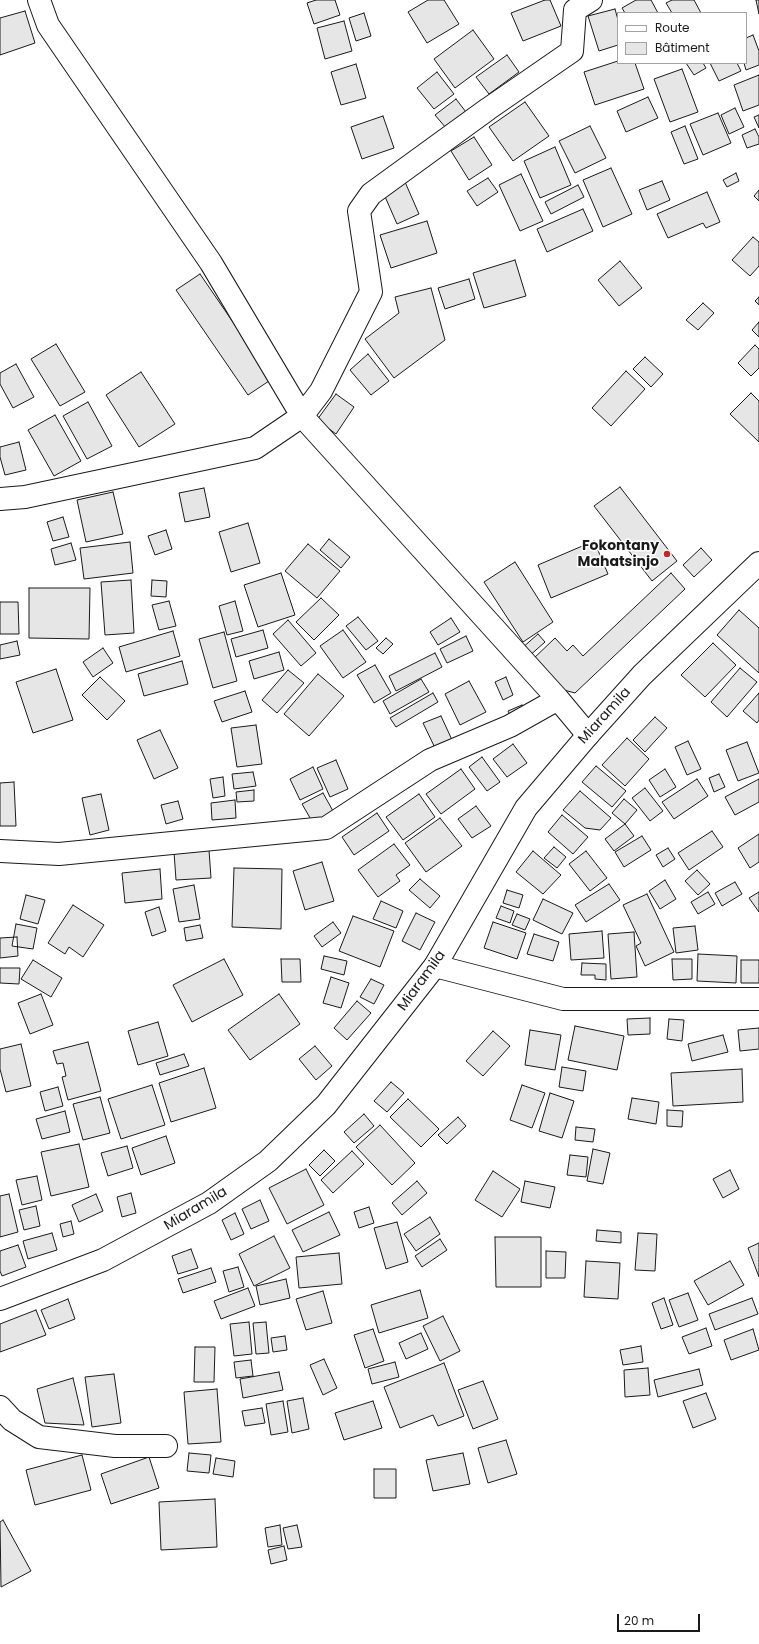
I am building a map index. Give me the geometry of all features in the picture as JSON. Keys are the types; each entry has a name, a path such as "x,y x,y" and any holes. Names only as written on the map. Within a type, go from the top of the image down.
{"street":[{"path":"38,0 48,25 210,264 302,416 588,734"},
{"path":"0,499 25,497 256,448 302,416 321,391 371,292 359,211 371,194 488,109 572,51 575,10 591,0"},
{"name":"Miaramila","path":"0,1299 110,1257 209,1204 268,1161 326,1106 435,966 526,808 588,734 642,675 759,563"},
{"path":"0,851 59,854 326,828 430,760 510,726 558,700"},
{"path":"435,966 563,999 759,999"},
{"path":"0,1407 12,1420 39,1437 115,1446 166,1446"}],"building":[{"path":"316,0 335,0 340,15 314,24 307,3"},
{"path":"428,0 444,0 459,24 427,43 408,12"},
{"path":"545,0 550,0 561,26 523,41 511,13"},
{"path":"636,0 651,0 657,12 624,12 622,8"},
{"path":"672,0 694,0 700,12 671,12 666,3"},
{"path":"756,0 759,0 759,14"},
{"path":"615,9 617,16 617,45 599,51 588,16"},
{"path":"25,11 35,43 0,55 0,18"},
{"path":"364,13 371,36 356,41 349,18"},
{"path":"344,21 352,51 325,59 317,28"},
{"path":"473,30 494,59 455,88 434,59"},
{"path":"753,35 759,51 759,65 746,70 744,64 747,64 747,38"},
{"path":"507,55 519,72 489,94 476,77"},
{"path":"617,61 617,64 635,64 644,89 595,105 584,72"},
{"path":"356,64 366,98 341,105 331,72"},
{"path":"687,64 704,64 706,68 694,75"},
{"path":"710,64 738,64 741,71 719,81"},
{"path":"682,69 698,112 670,122 654,79"},
{"path":"437,72 454,94 434,109 417,88"},
{"path":"759,75 759,105 743,111 734,85"},
{"path":"648,97 658,118 626,132 617,111"},
{"path":"456,99 466,112 446,128 435,115"},
{"path":"525,102 549,136 513,161 489,127"},
{"path":"735,108 744,127 729,134 721,115"},
{"path":"718,113 731,143 703,155 690,124"},
{"path":"759,115 759,128 754,117"},
{"path":"383,116 394,148 362,159 351,127"},
{"path":"590,126 606,158 575,173 559,141"},
{"path":"685,126 698,159 684,164 671,132"},
{"path":"755,129 759,137 759,144 747,148 742,135"},
{"path":"474,137 492,165 469,180 451,151"},
{"path":"555,147 571,185 540,198 524,161"},
{"path":"611,168 632,214 603,227 583,180"},
{"path":"736,173 739,181 727,187 723,180"},
{"path":"521,174 543,221 520,231 499,185"},
{"path":"488,178 498,192 477,206 467,191"},
{"path":"662,181 670,200 647,210 639,190"},
{"path":"405,182 419,214 397,224 383,192"},
{"path":"578,185 584,197 551,214 545,202"},
{"path":"759,190 759,201 754,196"},
{"path":"707,192 720,222 706,228 703,223 668,238 657,214"},
{"path":"583,209 593,231 547,252 537,229"},
{"path":"427,221 437,253 391,268 380,235"},
{"path":"753,237 759,242 759,266 750,276 732,260"},
{"path":"515,260 526,296 484,308 473,273"},
{"path":"620,261 642,288 619,306 598,280"},
{"path":"200,274 272,379 248,395 176,290"},
{"path":"469,279 475,299 445,309 438,288"},
{"path":"431,288 445,340 394,378 365,339 399,313 395,297"},
{"path":"759,297 759,305 755,301"},
{"path":"703,303 714,313 698,330 686,320"},
{"path":"759,322 759,337 752,330"},
{"path":"56,344 85,392 60,406 31,359"},
{"path":"755,345 759,349 759,368 751,376 738,363"},
{"path":"368,354 389,381 371,395 350,370"},
{"path":"645,357 663,374 651,387 633,369"},
{"path":"16,364 34,397 13,408 0,384 0,373"},
{"path":"626,371 645,389 611,426 592,408"},
{"path":"141,372 175,424 139,447 106,395"},
{"path":"751,393 759,401 759,442 730,414"},
{"path":"336,394 354,407 336,434 317,420"},
{"path":"88,402 112,446 87,459 63,416"},
{"path":"55,415 81,461 54,476 28,430"},
{"path":"19,442 26,470 5,475 0,457 0,447"},
{"path":"620,487 677,561 652,581 594,506"},
{"path":"204,488 210,517 185,522 179,493"},
{"path":"113,492 123,534 86,542 77,500"},
{"path":"63,517 69,537 53,541 47,522"},
{"path":"248,523 260,563 231,572 219,532"},
{"path":"166,530 172,549 155,555 148,536"},
{"path":"329,539 350,557 341,568 320,550"},
{"path":"594,541 608,574 551,598 538,565"},
{"path":"130,542 133,573 84,579 80,548"},
{"path":"71,543 76,560 55,565 51,549"},
{"path":"308,544 340,571 317,598 285,571"},
{"path":"701,548 712,560 694,577 683,565"},
{"path":"515,562 553,622 523,642 484,582"},
{"path":"281,573 295,615 258,627 244,585"},
{"path":"671,573 685,589 575,693 553,687 530,662 555,638 567,651 573,645 583,656"},
{"path":"131,580 134,633 105,635 101,582"},
{"path":"152,580 167,581 166,597 151,596"},
{"path":"29,588 90,588 89,639 29,638"},
{"path":"321,598 339,615 314,640 296,622"},
{"path":"169,601 176,626 159,630 152,605"},
{"path":"235,601 243,631 227,635 219,606"},
{"path":"0,602 18,602 19,634 0,634"},
{"path":"739,610 759,628 759,673 717,635"},
{"path":"358,617 378,641 366,650 346,626"},
{"path":"451,618 460,632 438,645 430,632"},
{"path":"288,620 316,653 301,666 273,634"},
{"path":"263,630 268,648 236,657 231,639"},
{"path":"343,630 366,662 343,678 320,646"},
{"path":"173,631 180,656 126,672 119,647"},
{"path":"224,632 237,681 213,688 199,639"},
{"path":"538,634 545,642 528,657 521,649"},
{"path":"466,636 473,651 447,663 440,649"},
{"path":"386,638 393,644 383,654 376,648"},
{"path":"17,641 20,655 0,659 0,645"},
{"path":"713,643 736,665 705,697 681,675"},
{"path":"103,648 113,663 93,677 83,662"},
{"path":"279,652 284,670 254,679 249,661"},
{"path":"435,653 442,667 396,691 389,676"},
{"path":"182,661 188,684 144,696 138,674"},
{"path":"375,665 391,693 374,703 357,675"},
{"path":"740,668 757,682 727,717 711,702"},
{"path":"56,669 73,720 33,733 16,682"},
{"path":"288,670 304,683 277,713 262,700"},
{"path":"318,674 344,696 309,736 284,714"},
{"path":"100,677 125,701 107,720 82,695"},
{"path":"506,677 513,695 503,700 495,682"},
{"path":"421,679 429,692 390,714 383,701"},
{"path":"469,681 486,712 460,725 445,694"},
{"path":"245,691 252,712 222,722 214,701"},
{"path":"433,693 438,702 396,727 390,718"},
{"path":"759,693 759,720 757,723 743,711"},
{"path":"522,705 526,713 512,719 508,711"},
{"path":"441,716 453,742 436,750 423,723"},
{"path":"655,717 667,728 645,752 633,740"},
{"path":"256,725 262,764 237,767 231,728"},
{"path":"160,730 178,768 154,779 137,740"},
{"path":"627,738 649,759 625,786 602,765"},
{"path":"688,741 701,769 687,775 675,747"},
{"path":"747,742 759,773 738,781 726,750"},
{"path":"513,744 527,763 507,777 493,759"},
{"path":"482,757 500,782 487,791 469,767"},
{"path":"336,760 348,789 330,797 317,768"},
{"path":"596,766 626,791 612,807 582,782"},
{"path":"313,767 323,789 300,800 290,779"},
{"path":"461,769 475,789 441,814 426,794"},
{"path":"665,769 676,787 660,797 649,780"},
{"path":"253,772 256,786 234,789 232,774"},
{"path":"719,774 725,787 714,792 709,778"},
{"path":"223,777 225,796 213,798 210,779"},
{"path":"697,779 708,796 674,819 662,802"},
{"path":"759,779 759,802 735,815 725,797"},
{"path":"14,782 16,826 0,826 0,783"},
{"path":"645,788 663,811 650,821 632,798"},
{"path":"254,790 254,801 237,802 236,792"},
{"path":"580,791 611,818 600,830 585,828 563,810"},
{"path":"323,793 333,811 313,823 302,804"},
{"path":"101,794 109,830 90,835 82,798"},
{"path":"419,794 435,817 403,840 386,817"},
{"path":"624,799 637,810 625,824 612,813"},
{"path":"235,800 236,818 212,820 211,803"},
{"path":"178,801 183,819 166,824 161,805"},
{"path":"476,806 491,826 472,838 458,819"},
{"path":"377,813 389,831 354,855 342,837"},
{"path":"562,815 588,837 573,854 548,832"},
{"path":"440,818 462,846 426,872 405,843"},
{"path":"625,824 634,836 614,851 605,839"},
{"path":"712,831 723,847 689,870 678,853"},
{"path":"759,834 759,862 750,868 738,848"},
{"path":"642,836 651,850 624,867 615,852"},
{"path":"394,844 410,865 396,875 400,881 378,897 358,870"},
{"path":"554,847 566,857 557,868 544,858"},
{"path":"668,848 675,859 663,867 656,855"},
{"path":"209,850 211,878 176,880 174,852"},
{"path":"533,851 561,875 543,894 516,872"},
{"path":"586,851 607,878 590,891 569,864"},
{"path":"322,862 334,901 305,910 293,871"},
{"path":"234,868 282,869 281,929 232,927"},
{"path":"160,869 162,899 125,903 122,873"},
{"path":"697,870 710,884 698,895 685,881"},
{"path":"420,879 440,896 430,908 409,890"},
{"path":"665,880 676,899 660,909 649,891"},
{"path":"735,882 742,894 722,906 715,893"},
{"path":"609,884 620,900 586,922 575,905"},
{"path":"194,885 200,919 179,922 173,889"},
{"path":"507,890 523,895 519,908 503,903"},
{"path":"708,892 715,904 698,914 691,902"},
{"path":"759,892 759,912 749,898"},
{"path":"647,894 674,952 645,966 636,946 641,943 623,905"},
{"path":"26,895 45,900 38,924 20,919"},
{"path":"543,899 573,913 562,934 533,920"},
{"path":"381,901 403,911 396,928 373,919"},
{"path":"73,905 104,925 83,957 69,947 65,954 48,943"},
{"path":"501,906 514,911 510,923 496,918"},
{"path":"159,907 166,931 152,936 145,912"},
{"path":"416,913 435,922 420,950 402,941"},
{"path":"517,914 530,919 525,930 512,925"},
{"path":"353,916 394,931 380,967 339,951"},
{"path":"333,922 341,933 322,947 314,936"},
{"path":"493,922 526,933 517,959 484,948"},
{"path":"16,924 37,928 33,949 12,946"},
{"path":"200,925 203,938 186,941 184,928"},
{"path":"695,926 698,950 676,953 673,928"},
{"path":"602,931 604,958 571,960 569,934"},
{"path":"634,932 637,977 611,979 608,934"},
{"path":"534,934 559,942 553,961 527,954"},
{"path":"17,937 18,956 0,958 0,938"},
{"path":"698,954 737,956 736,983 697,981"},
{"path":"324,956 347,961 344,975 321,969"},
{"path":"224,959 243,995 192,1022 173,985"},
{"path":"281,959 300,959 301,982 282,982"},
{"path":"672,959 692,959 692,979 673,980"},
{"path":"33,960 62,978 51,997 21,979"},
{"path":"741,960 759,960 759,983 741,983"},
{"path":"582,963 606,964 606,980 595,979 595,975 581,975"},
{"path":"0,968 20,968 19,984 0,983"},
{"path":"331,977 349,983 341,1008 323,1003"},
{"path":"371,979 384,985 374,1004 360,997"},
{"path":"41,994 53,1025 30,1034 18,1003"},
{"path":"279,994 300,1024 250,1060 228,1030"},
{"path":"357,1001 371,1013 347,1040 334,1028"},
{"path":"650,1018 650,1034 628,1035 627,1019"},
{"path":"669,1019 684,1020 682,1041 667,1039"},
{"path":"158,1022 168,1056 138,1065 128,1031"},
{"path":"575,1026 624,1036 617,1070 568,1060"},
{"path":"759,1028 759,1049 740,1051 738,1030"},
{"path":"530,1030 561,1035 555,1070 525,1065"},
{"path":"493,1031 510,1046 483,1076 466,1061"},
{"path":"723,1035 728,1052 692,1061 688,1044"},
{"path":"88,1042 101,1091 68,1100 62,1077 66,1076 63,1063 57,1064 53,1051"},
{"path":"21,1044 31,1086 6,1092 0,1069 0,1049"},
{"path":"315,1046 332,1066 316,1080 299,1059"},
{"path":"184,1054 189,1066 160,1075 156,1063"},
{"path":"562,1067 586,1071 583,1091 559,1087"},
{"path":"204,1068 216,1108 171,1122 159,1083"},
{"path":"742,1069 743,1102 673,1106 671,1073"},
{"path":"391,1082 404,1093 387,1112 374,1101"},
{"path":"152,1085 165,1125 121,1139 108,1099"},
{"path":"522,1085 545,1093 532,1128 510,1120"},
{"path":"58,1087 63,1106 45,1111 40,1092"},
{"path":"550,1093 574,1101 562,1138 539,1131"},
{"path":"100,1097 110,1133 83,1140 73,1104"},
{"path":"632,1098 659,1102 656,1124 628,1119"},
{"path":"408,1099 439,1129 421,1147 390,1117"},
{"path":"667,1110 683,1111 682,1127 667,1126"},
{"path":"65,1111 70,1132 42,1139 36,1119"},
{"path":"364,1114 374,1126 354,1143 344,1132"},
{"path":"458,1117 466,1126 447,1144 438,1135"},
{"path":"380,1125 415,1163 392,1185 356,1147"},
{"path":"576,1127 595,1129 593,1142 575,1140"},
{"path":"166,1136 175,1163 141,1175 132,1148"},
{"path":"79,1144 89,1187 51,1196 41,1152"},
{"path":"127,1146 133,1168 108,1176 101,1153"},
{"path":"593,1149 610,1153 603,1184 587,1181"},
{"path":"324,1150 335,1161 320,1176 309,1165"},
{"path":"352,1151 364,1164 333,1193 321,1180"},
{"path":"570,1155 588,1157 586,1177 567,1175"},
{"path":"306,1169 324,1205 287,1224 269,1188"},
{"path":"730,1170 739,1189 723,1198 713,1179"},
{"path":"493,1171 520,1189 502,1217 475,1200"},
{"path":"37,1176 42,1200 22,1205 16,1180"},
{"path":"417,1181 427,1193 402,1215 392,1203"},
{"path":"525,1181 555,1187 550,1208 521,1202"},
{"path":"131,1193 136,1213 122,1217 117,1197"},
{"path":"9,1194 18,1232 0,1237 0,1196"},
{"path":"96,1194 103,1211 79,1222 72,1205"},
{"path":"260,1200 269,1221 251,1229 242,1209"},
{"path":"36,1206 40,1226 24,1230 19,1210"},
{"path":"369,1207 374,1223 359,1228 354,1212"},
{"path":"329,1212 340,1235 303,1252 292,1230"},
{"path":"235,1213 244,1234 231,1240 222,1220"},
{"path":"430,1217 440,1234 416,1251 404,1234"},
{"path":"71,1221 74,1234 63,1237 60,1224"},
{"path":"397,1222 408,1262 386,1269 374,1228"},
{"path":"597,1230 621,1232 621,1243 596,1241"},
{"path":"52,1233 57,1250 28,1259 23,1241"},
{"path":"638,1233 657,1234 655,1271 635,1270"},
{"path":"274,1236 290,1268 254,1286 239,1254"},
{"path":"495,1237 541,1237 541,1287 496,1287"},
{"path":"440,1239 447,1250 422,1267 415,1256"},
{"path":"759,1243 759,1277 748,1248"},
{"path":"18,1245 26,1267 2,1276 0,1271 0,1251"},
{"path":"191,1249 198,1268 178,1274 172,1256"},
{"path":"546,1251 566,1252 565,1278 546,1278"},
{"path":"339,1253 342,1284 299,1288 296,1257"},
{"path":"586,1261 620,1263 618,1299 584,1297"},
{"path":"730,1261 744,1285 708,1305 694,1281"},
{"path":"238,1267 244,1287 229,1292 223,1271"},
{"path":"211,1268 216,1282 183,1293 178,1279"},
{"path":"286,1279 290,1298 260,1305 256,1286"},
{"path":"248,1288 255,1306 221,1319 214,1301"},
{"path":"420,1290 428,1318 379,1333 371,1305"},
{"path":"323,1291 332,1323 306,1330 296,1299"},
{"path":"688,1293 698,1320 679,1327 669,1300"},
{"path":"664,1298 673,1325 661,1329 652,1303"},
{"path":"752,1298 758,1314 715,1330 709,1314"},
{"path":"68,1299 75,1319 49,1329 41,1310"},
{"path":"36,1310 46,1335 0,1352 0,1324"},
{"path":"443,1316 460,1351 440,1361 423,1326"},
{"path":"249,1322 252,1354 234,1356 230,1324"},
{"path":"266,1322 269,1353 256,1354 253,1323"},
{"path":"706,1328 712,1346 689,1354 682,1337"},
{"path":"373,1329 384,1361 365,1368 354,1335"},
{"path":"753,1329 759,1350 731,1360 724,1340"},
{"path":"421,1333 428,1349 406,1359 399,1343"},
{"path":"285,1336 287,1350 273,1352 271,1338"},
{"path":"641,1346 643,1362 623,1365 620,1350"},
{"path":"195,1347 215,1347 214,1382 194,1382"},
{"path":"324,1359 337,1388 323,1395 310,1365"},
{"path":"251,1360 253,1376 236,1378 234,1362"},
{"path":"395,1362 399,1377 372,1384 368,1369"},
{"path":"444,1363 464,1416 438,1426 433,1415 400,1428 384,1387"},
{"path":"648,1368 650,1395 625,1397 624,1370"},
{"path":"699,1369 703,1385 658,1397 654,1380"},
{"path":"279,1372 283,1390 243,1398 240,1379"},
{"path":"114,1374 121,1423 92,1427 85,1377"},
{"path":"73,1378 84,1425 45,1423 37,1389"},
{"path":"483,1381 498,1419 473,1429 458,1390"},
{"path":"217,1389 221,1442 188,1444 184,1392"},
{"path":"706,1393 716,1419 693,1428 683,1401"},
{"path":"303,1398 309,1429 292,1433 287,1401"},
{"path":"283,1401 288,1432 271,1435 266,1404"},
{"path":"373,1401 382,1428 344,1440 335,1413"},
{"path":"262,1408 265,1423 245,1426 242,1411"},
{"path":"506,1440 517,1474 488,1483 478,1448"},
{"path":"189,1453 211,1455 209,1473 187,1471"},
{"path":"463,1453 470,1484 433,1491 426,1460"},
{"path":"82,1455 91,1490 35,1505 26,1470"},
{"path":"149,1457 159,1488 111,1504 101,1474"},
{"path":"216,1458 235,1461 233,1477 213,1474"},
{"path":"374,1469 396,1469 396,1498 374,1498"},
{"path":"215,1499 217,1547 161,1550 159,1502"},
{"path":"3,1520 31,1571 1,1587 0,1522"},
{"path":"280,1525 282,1545 268,1547 265,1528"},
{"path":"297,1525 302,1547 288,1549 283,1528"},
{"path":"284,1546 287,1560 271,1564 268,1550"}],"place":[{"name":"Fokontany Mahatsinjo","path":"667,554"}]}
